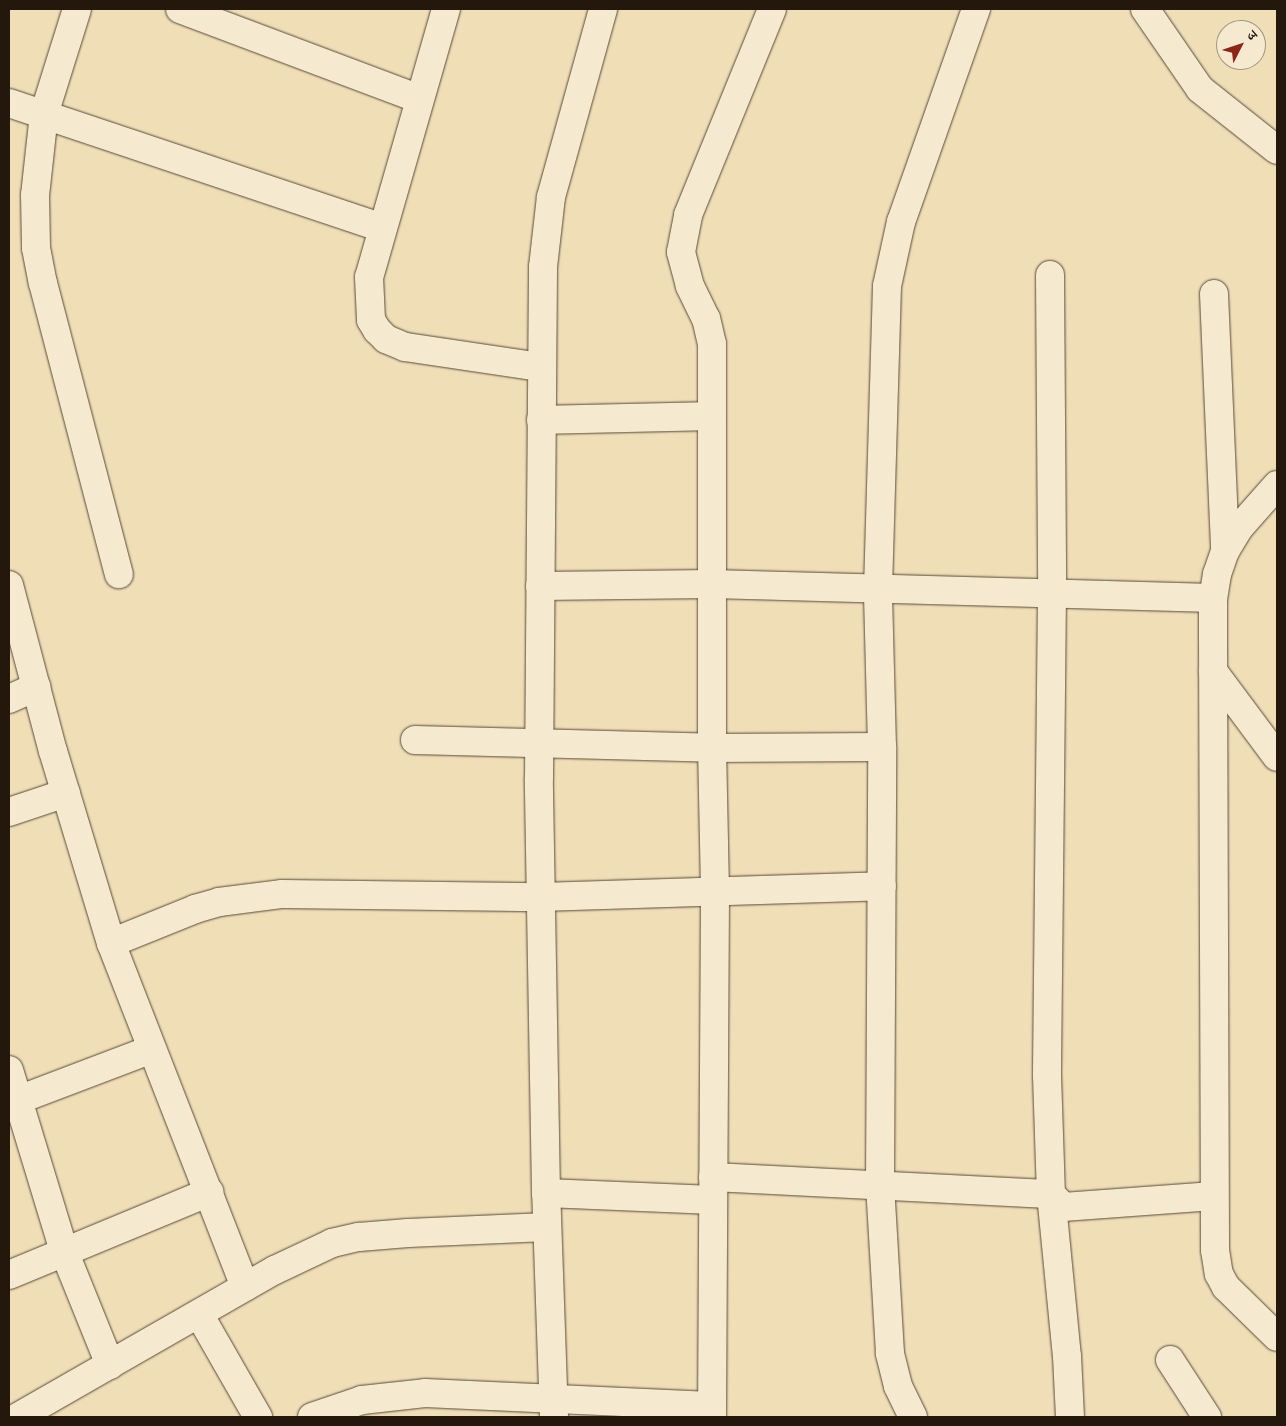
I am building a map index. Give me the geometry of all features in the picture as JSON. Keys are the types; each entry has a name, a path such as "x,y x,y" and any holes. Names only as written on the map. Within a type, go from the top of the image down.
{"street":[{"path":"77,9 44,114 35,195 36,248 45,293 119,574"},
{"path":"180,9 419,99"},
{"path":"446,9 369,277 371,320 386,339 405,347 541,368"},
{"path":"554,1408 546,1193 539,743 543,267 551,197 603,9"},
{"path":"312,1417 362,1400 425,1393 554,1408 711,1411 715,890 712,748 712,344 706,319 685,272 682,252 683,234 688,215 772,9"},
{"path":"913,1417 898,1386 890,1353 880,1186 882,747 878,589 887,286 901,222 976,9"},
{"path":"1145,9 1200,89 1277,150"},
{"path":"9,103 382,228"},
{"path":"1050,275 1052,594 1047,1075 1051,1194 1067,1356 1070,1417"},
{"path":"1214,294 1226,551"},
{"path":"541,420 712,416"},
{"path":"1277,486 1239,528 1226,551 1217,574 1213,598 1215,1250 1219,1274 1226,1288 1277,1337"},
{"path":"9,584 66,794 111,943 245,1287"},
{"path":"540,586 712,584 1213,598"},
{"path":"1213,671 1277,757"},
{"path":"9,699 36,687"},
{"path":"415,740 712,748 882,747"},
{"path":"9,812 66,794"},
{"path":"111,943 195,909 250,897 282,894 541,897 882,886"},
{"path":"18,1100 152,1049"},
{"path":"9,1070 64,1251 110,1365"},
{"path":"546,1193 880,1186 1051,1194 1063,1207 1214,1196"},
{"path":"9,1275 209,1192"},
{"path":"18,1417 245,1287 302,1256 341,1241 408,1233 547,1227"},
{"path":"199,1314 258,1417"},
{"path":"1170,1360 1207,1417"}]}
